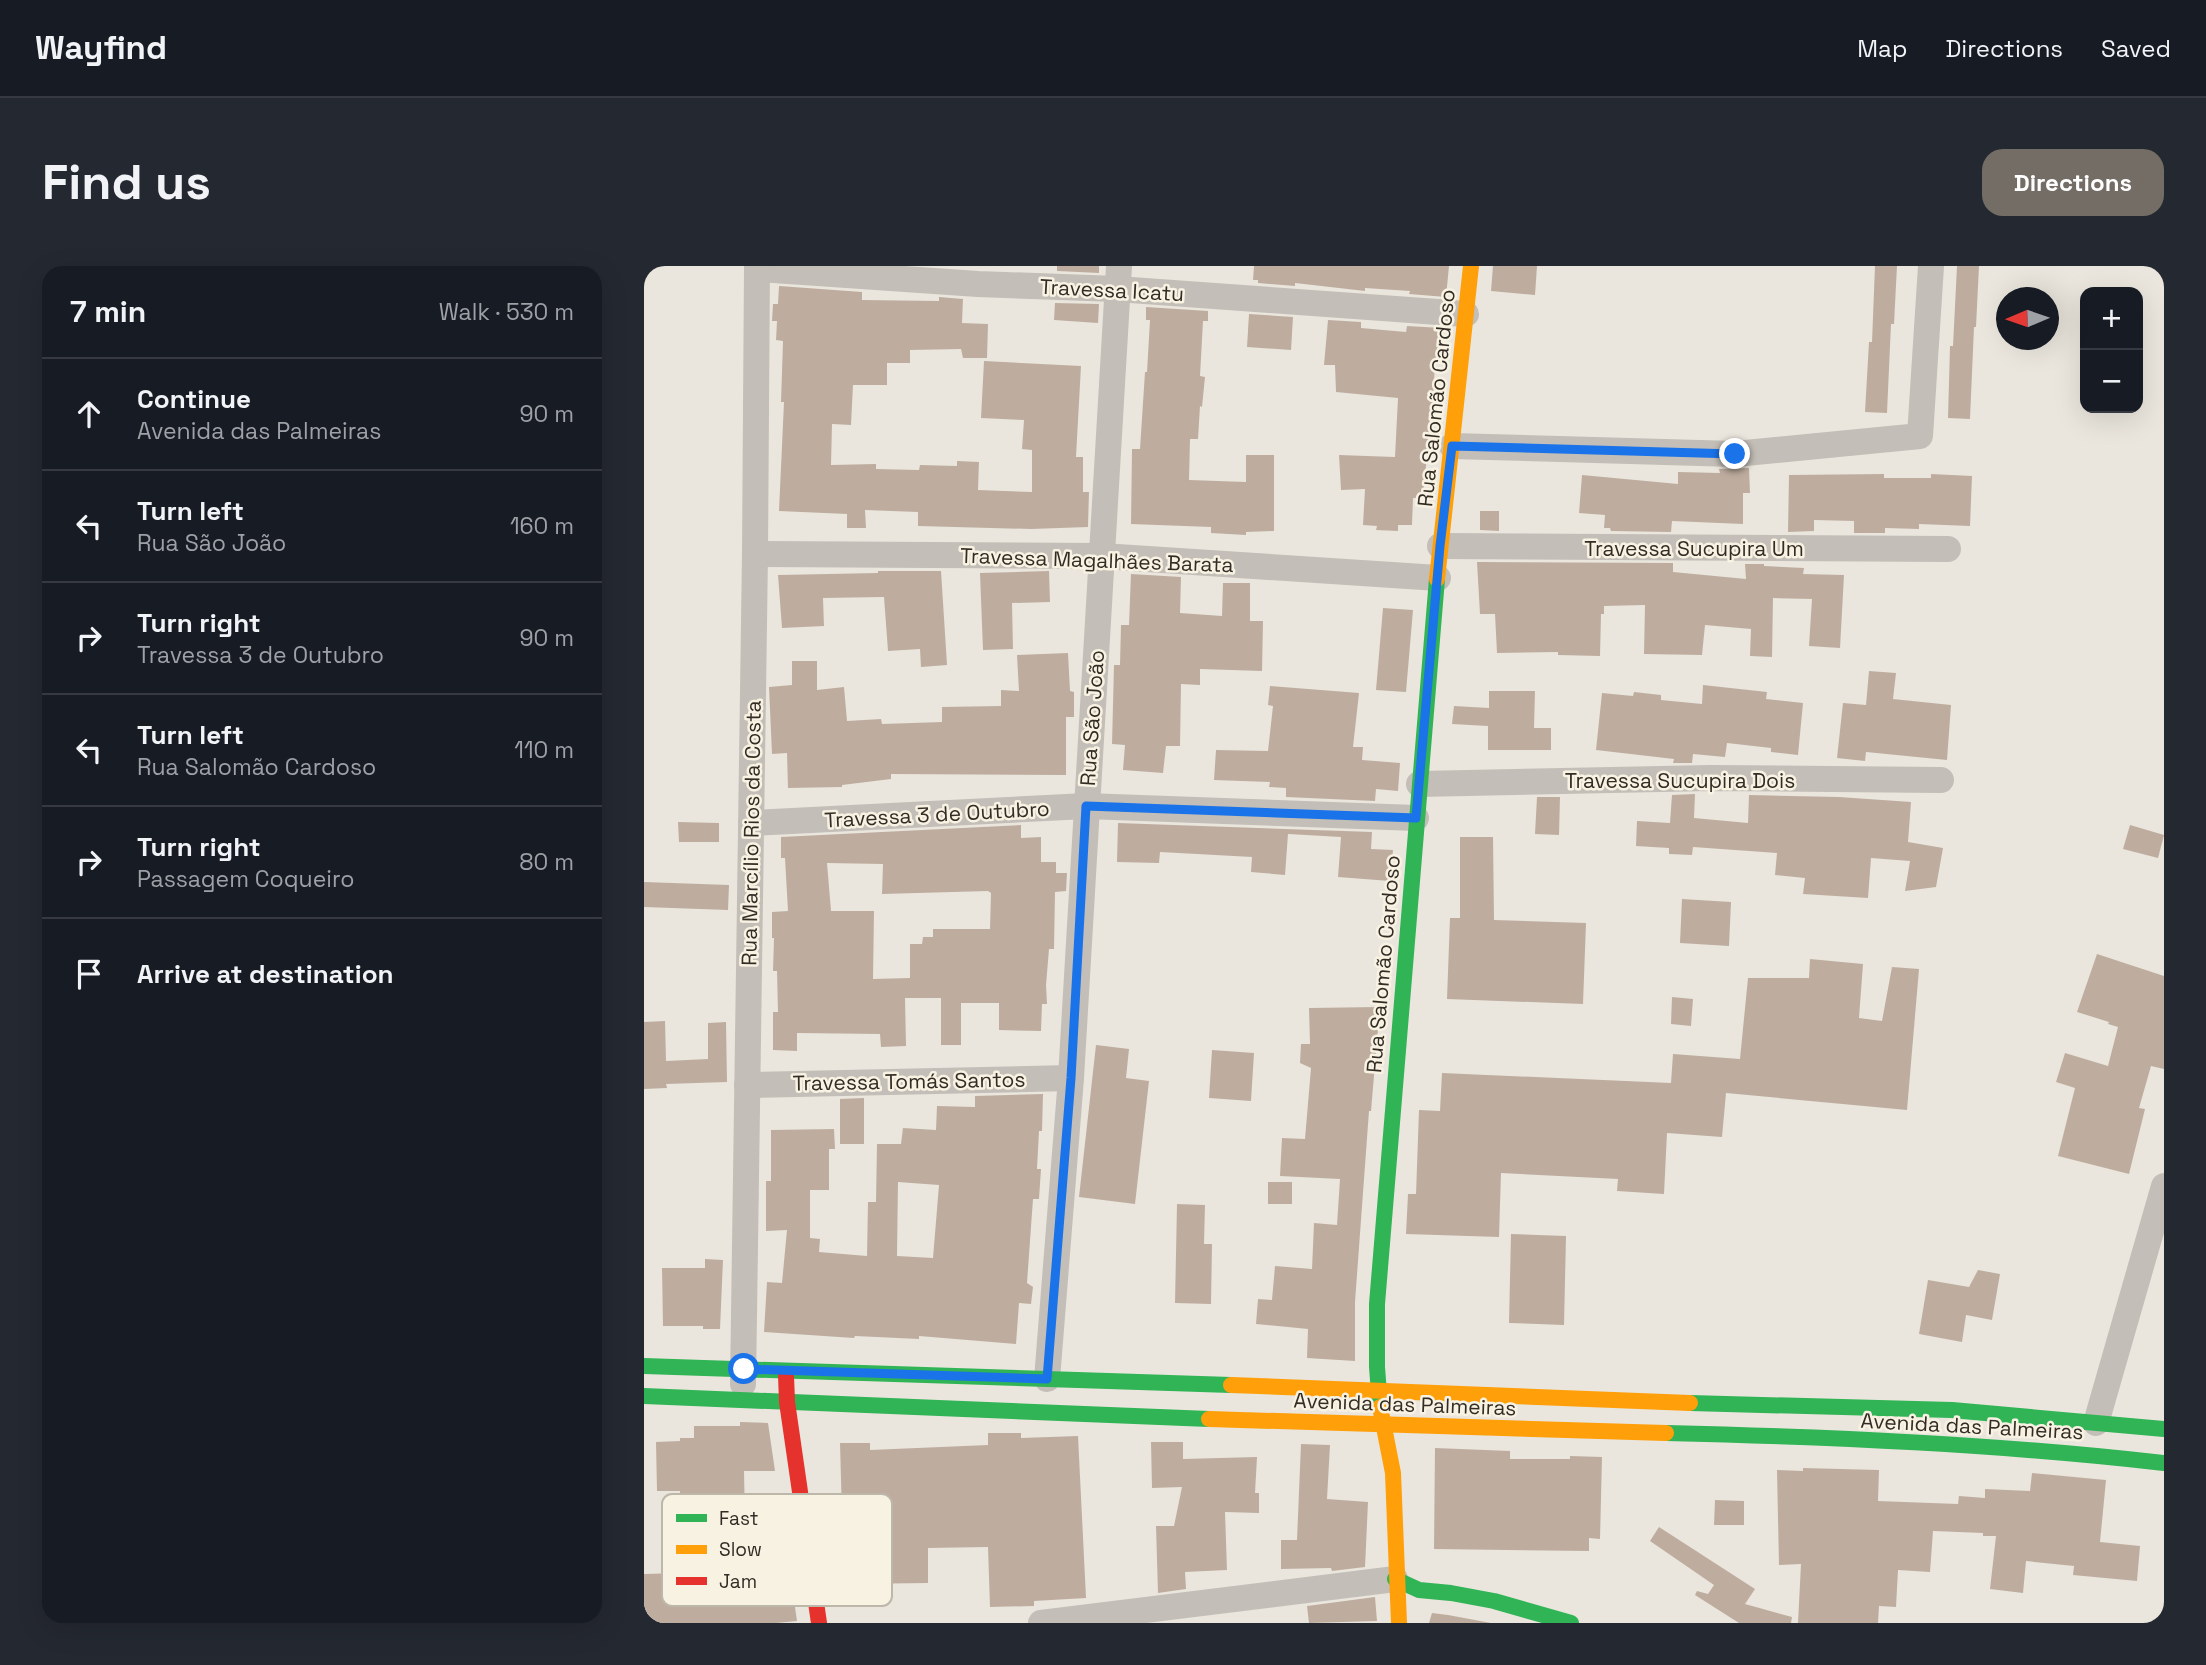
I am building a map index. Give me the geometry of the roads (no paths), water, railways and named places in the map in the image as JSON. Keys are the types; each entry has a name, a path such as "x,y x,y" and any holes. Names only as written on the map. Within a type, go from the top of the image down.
{"main road":[{"name":"Rua Salomão Cardoso","path":"1399,1623 1395,1579 1393,1473 1378,1390 1377,1304 1440,546 1471,266"},
{"name":"Avenida das Palmeiras","path":"644,1366 1952,1410 2164,1429"},
{"path":"786,1370 787,1402 800,1494"},
{"name":"Avenida das Palmeiras","path":"644,1396 1384,1425 1937,1442 2077,1452 2164,1463"},
{"path":"1395,1579 1419,1590 1494,1601 1570,1623"}],"street":[{"path":"1452,446 1735,454 1920,436 1931,266"},
{"name":"Travessa Icatu","path":"757,268 978,284 1118,277 1465,314"},
{"name":"Rua Marcílio Rios da Costa","path":"742,1400 757,268"},
{"name":"Rua São João","path":"1047,1379 1071,1078 1118,277"},
{"name":"Travessa Sucupira Um","path":"1440,546 1948,549"},
{"name":"Travessa Magalhães Barata","path":"755,554 1102,556 1438,578"},
{"name":"Travessa Sucupira Dois","path":"1419,784 1686,778 1941,780"},
{"name":"Travessa 3 de Outubro","path":"751,823 1086,806 1416,818"},
{"name":"Travessa Tomás Santos","path":"747,1085 1071,1078"},
{"path":"2096,1423 2164,1186"},
{"path":"1041,1623 1395,1579"}]}
